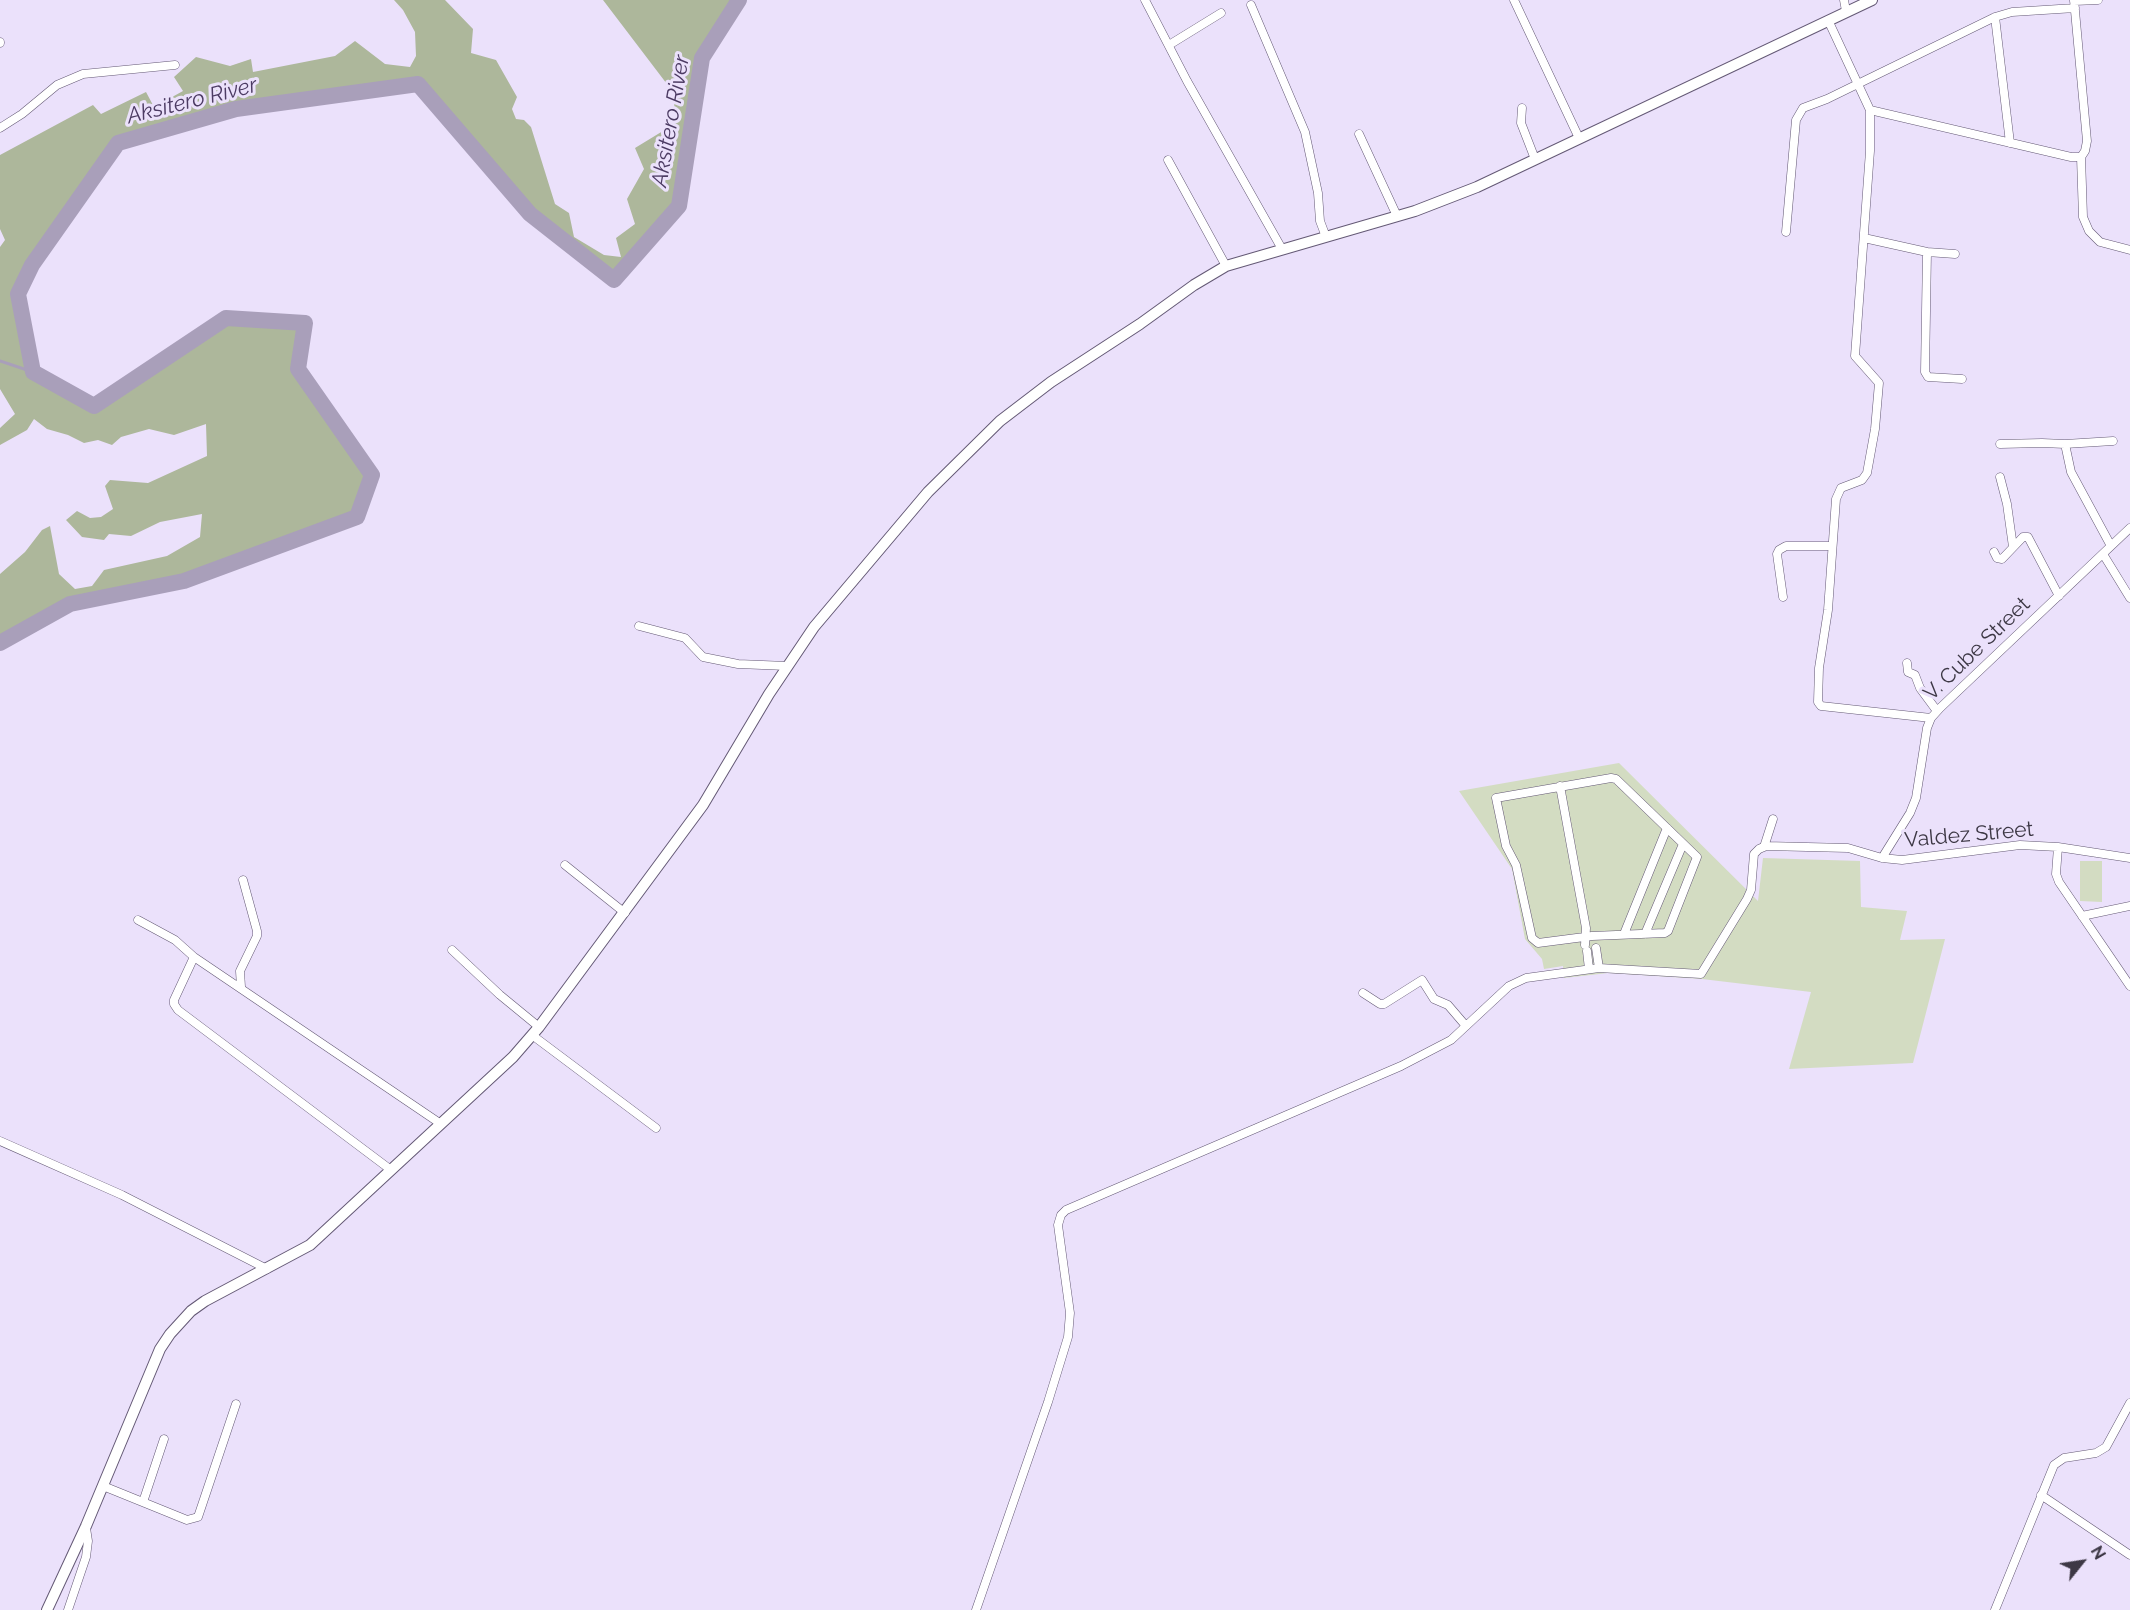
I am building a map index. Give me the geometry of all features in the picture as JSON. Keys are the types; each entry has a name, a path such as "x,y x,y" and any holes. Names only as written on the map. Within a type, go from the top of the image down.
{"street":[{"path":"1145,0 1187,81 1282,249"},
{"path":"1514,0 1579,138"},
{"path":"47,1610 86,1526 160,1349 170,1334 191,1311 205,1301 310,1245 506,1064 536,1031 703,806 787,666 824,614 900,524 954,465 994,427 1044,386 1226,266 1397,216 1477,187 1828,20 1845,6 1872,0"},
{"path":"1786,232 1797,114 1803,108 1827,99 1995,17 2012,12 2098,0"},
{"path":"2075,3 2087,141 2081,157 2083,217 2085,225 2100,242 2130,250"},
{"path":"1251,5 1305,132 1318,194 1320,221 1326,237"},
{"path":"1169,45 1221,13"},
{"path":"1995,17 2010,143"},
{"path":"1828,20 1870,110 1871,130 1855,356 1879,383 1872,455 1864,478 1845,486 1836,499 1828,610 1819,668 1819,704 1844,709 1934,715"},
{"path":"0,128 22,114 57,85 83,74 175,64"},
{"path":"1522,108 1521,123 1535,159"},
{"path":"1870,110 2071,157 2081,157"},
{"path":"1359,134 1397,216"},
{"path":"1168,160 1226,266"},
{"path":"1864,238 1927,252 1955,254"},
{"path":"1927,252 1925,372 1928,377 1962,379"},
{"path":"2000,444 2113,441"},
{"path":"2065,444 2072,472 2111,546"},
{"path":"2000,477 2007,504 2013,547"},
{"name":"V. Cube Street","path":"1882,858 1910,813 1916,798 1928,728 1934,715 2130,528"},
{"path":"1994,552 1997,558 2002,559 2023,537 2028,537 2059,596"},
{"path":"1783,597 1777,554 1779,550 1786,546 1832,546"},
{"path":"2103,554 2130,598"},
{"path":"639,626 686,638 703,657 738,664 787,666"},
{"path":"1907,663 1908,672 1915,675 1934,715"},
{"path":"1613,778 1667,828 1698,859 1668,931 1624,934 1590,943 1538,943 1532,938 1516,865 1506,846 1497,797 1613,778"},
{"path":"1560,786 1586,928 1599,968"},
{"path":"976,1610 1048,1402 1068,1337 1070,1313 1058,1225 1061,1215 1072,1207 1401,1066 1451,1040 1509,986 1526,978 1599,968 1701,974 1747,899 1754,854 1764,847 1773,819"},
{"path":"1624,934 1667,828"},
{"path":"1646,934 1683,844"},
{"name":"Valdez Street","path":"1764,847 1848,848 1882,858 1902,860 2020,845 2058,847 2130,858"},
{"path":"2058,847 2056,874 2059,882 2130,986"},
{"path":"566,865 625,913"},
{"path":"241,987 240,971 257,936 243,880"},
{"path":"2082,916 2130,906"},
{"path":"138,920 175,940 194,957 441,1124"},
{"path":"1589,969 1590,943"},
{"path":"452,950 536,1031 656,1128"},
{"path":"194,957 174,1000 178,1010 391,1170"},
{"path":"1363,993 1380,1004 1384,1004 1422,980 1434,999 1448,1005 1466,1026"},
{"path":"0,1141 122,1195 267,1269"},
{"path":"1995,1610 2049,1473 2059,1460 2072,1455 2096,1453 2106,1448 2130,1403"},
{"path":"103,1486 187,1520 198,1517 236,1404"},
{"path":"143,1502 164,1438"},
{"path":"2041,1494 2130,1555"},
{"path":"68,1610 86,1557 88,1541 86,1526"}],"green space":[{"path":"394,0 445,0 473,29 471,53 496,60 517,97 512,109 516,119 524,120 531,127 555,204 569,213 574,237 604,255 621,257 616,238 635,224 627,199 644,169 635,148 676,123 673,92 603,0 739,0 702,58 679,206 614,280 530,214 418,84 236,109 114,148 32,264 18,294 33,372 94,406 226,318 305,323 299,362 372,475 357,517 184,581 70,604 0,643 0,574 25,552 42,530 50,526 59,574 75,589 92,586 104,570 167,556 200,537 202,514 160,522 131,536 109,534 104,540 82,537 66,520 77,511 90,518 101,517 113,509 105,486 110,480 148,483 207,456 206,424 174,435 149,429 121,437 112,445 98,440 84,443 68,435 47,429 34,419 27,430 0,445 0,428 15,414 0,389 0,247 5,240 0,229 0,155 93,105 101,114 146,92 154,107 183,91 174,77 196,57 230,66 251,59 253,72 335,56 355,41 385,64 410,67 416,56 415,32 403,10"},
{"path":"1619,763 1758,901 1763,858 1860,861 1861,907 1907,911 1900,940 1945,939 1913,1063 1789,1069 1811,992 1702,979 1608,973 1564,978 1563,966 1544,969 1542,959 1525,939 1512,869 1459,791"},
{"path":"2080,861 2102,861 2102,902 2080,901"}],"waterway":[{"name":"Aksitero River","path":"0,643 70,604 184,581 357,517 372,475 298,369 305,323 226,318 94,406 33,372 18,294 32,265 118,143 236,109 418,84 530,214 614,280 679,206 702,58 739,0"},
{"path":"0,361 33,372"}]}
